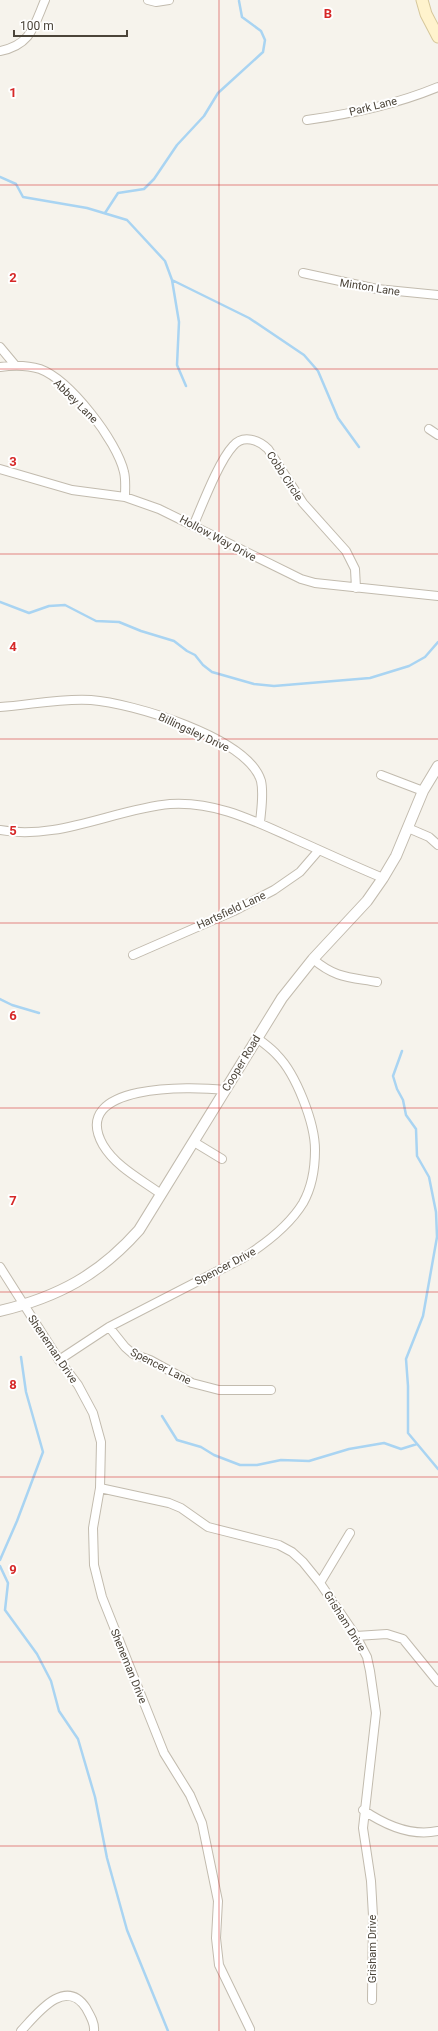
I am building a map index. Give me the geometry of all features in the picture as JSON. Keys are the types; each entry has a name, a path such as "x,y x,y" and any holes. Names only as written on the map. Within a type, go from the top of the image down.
{"main road":[{"path":"422,0 426,14 438,37"}],"street":[{"path":"0,51 17,46 25,41 35,24 45,0"},
{"path":"148,0 156,2 168,0"},
{"name":"Park Lane","path":"307,120 334,116 417,95 438,87"},
{"name":"Minton Lane","path":"303,273 377,289 438,295"},
{"path":"0,348 15,365"},
{"name":"Abbey Lane","path":"0,367 15,365 40,370 55,378 96,418 120,460 124,473 125,497"},
{"path":"429,429 438,435"},
{"name":"Cobb Circle","path":"194,524 221,465 233,445 247,438 255,440 262,443 268,449 303,503 346,551 355,569 356,588"},
{"name":"Hollow Way Drive","path":"0,469 72,490 125,497 159,509 194,524 209,534 302,579 315,583 438,596"},
{"path":"438,589 438,596"},
{"name":"Billingsley Drive","path":"0,707 63,700 89,700 137,708 174,720 225,745 244,759 256,772 261,781 262,790 260,824"},
{"name":"Cooper Road","path":"0,1311 24,1305 81,1280 110,1260 139,1230 194,1142 256,1037 282,998 313,959 367,901 383,878 408,828 423,791 438,766"},
{"path":"381,775 423,791"},
{"path":"0,830 32,832 98,820 147,808 171,804 205,805 222,809 260,824 383,878"},
{"path":"408,828 429,838 438,845"},
{"name":"Hartsfield Lane","path":"133,955 234,911 274,890 300,872 319,850"},
{"path":"313,959 326,970 339,976 377,982"},
{"name":"Spencer Drive","path":"59,1360 109,1327 253,1251 274,1236 292,1218 303,1202 313,1178 315,1149 310,1121 290,1073 278,1055 256,1037"},
{"path":"161,1194 123,1167 104,1146 97,1128 101,1111 111,1102 136,1094 187,1087 224,1090"},
{"path":"194,1142 222,1159"},
{"name":"Sheneman Drive","path":"0,1267 59,1360 78,1385 93,1413 101,1442 100,1488 93,1528 94,1565 102,1597 164,1753 190,1795 202,1823 218,1901 216,1938 219,1965 250,2029"},
{"name":"Spencer Lane","path":"109,1327 125,1347 133,1354 150,1360 192,1383 219,1390 271,1390"},
{"name":"Grisham Drive","path":"100,1488 169,1503 181,1508 208,1527 278,1545 292,1552 303,1562 320,1583 356,1636 367,1657 376,1713 362,1828 371,1881 373,1916 372,2000"},
{"path":"320,1583 350,1533"},
{"path":"356,1636 387,1634 403,1639 438,1682"},
{"path":"363,1810 380,1821 396,1828 412,1832 429,1833 438,1831"},
{"path":"21,2031 44,2006 57,1997 70,1996 84,2005 90,2015 94,2031"}],"waterway":[{"path":"105,213 118,193 144,189 154,179 177,145 204,116 218,93 263,52 265,40 261,31 242,17 239,1"},
{"path":"0,177 16,184 23,197 87,208 127,220 165,261 172,280 249,318 304,355 318,371 338,418 359,447"},
{"path":"172,280 179,322 177,365 186,386"},
{"path":"0,602 29,613 49,606 65,605 96,621 119,622 141,631 174,641 195,655 203,665 212,672 254,684 274,686 370,678 409,666 425,657 438,642"},
{"path":"0,999 12,1005 39,1013"},
{"path":"402,1051 393,1076 397,1089 403,1100 406,1115 416,1129 417,1156 429,1177 436,1212 437,1237 423,1316 406,1359 408,1386 408,1433 438,1469"},
{"path":"0,1560 17,1521 43,1452 26,1392 21,1357"},
{"path":"162,1416 177,1440 201,1447 214,1455 240,1465 257,1465 281,1460 309,1461 349,1449 384,1443 401,1449 417,1444"},
{"path":"0,1566 8,1583 5,1610 37,1654 51,1681 59,1711 78,1739 95,1797 107,1858 127,1930 168,2031"}]}
